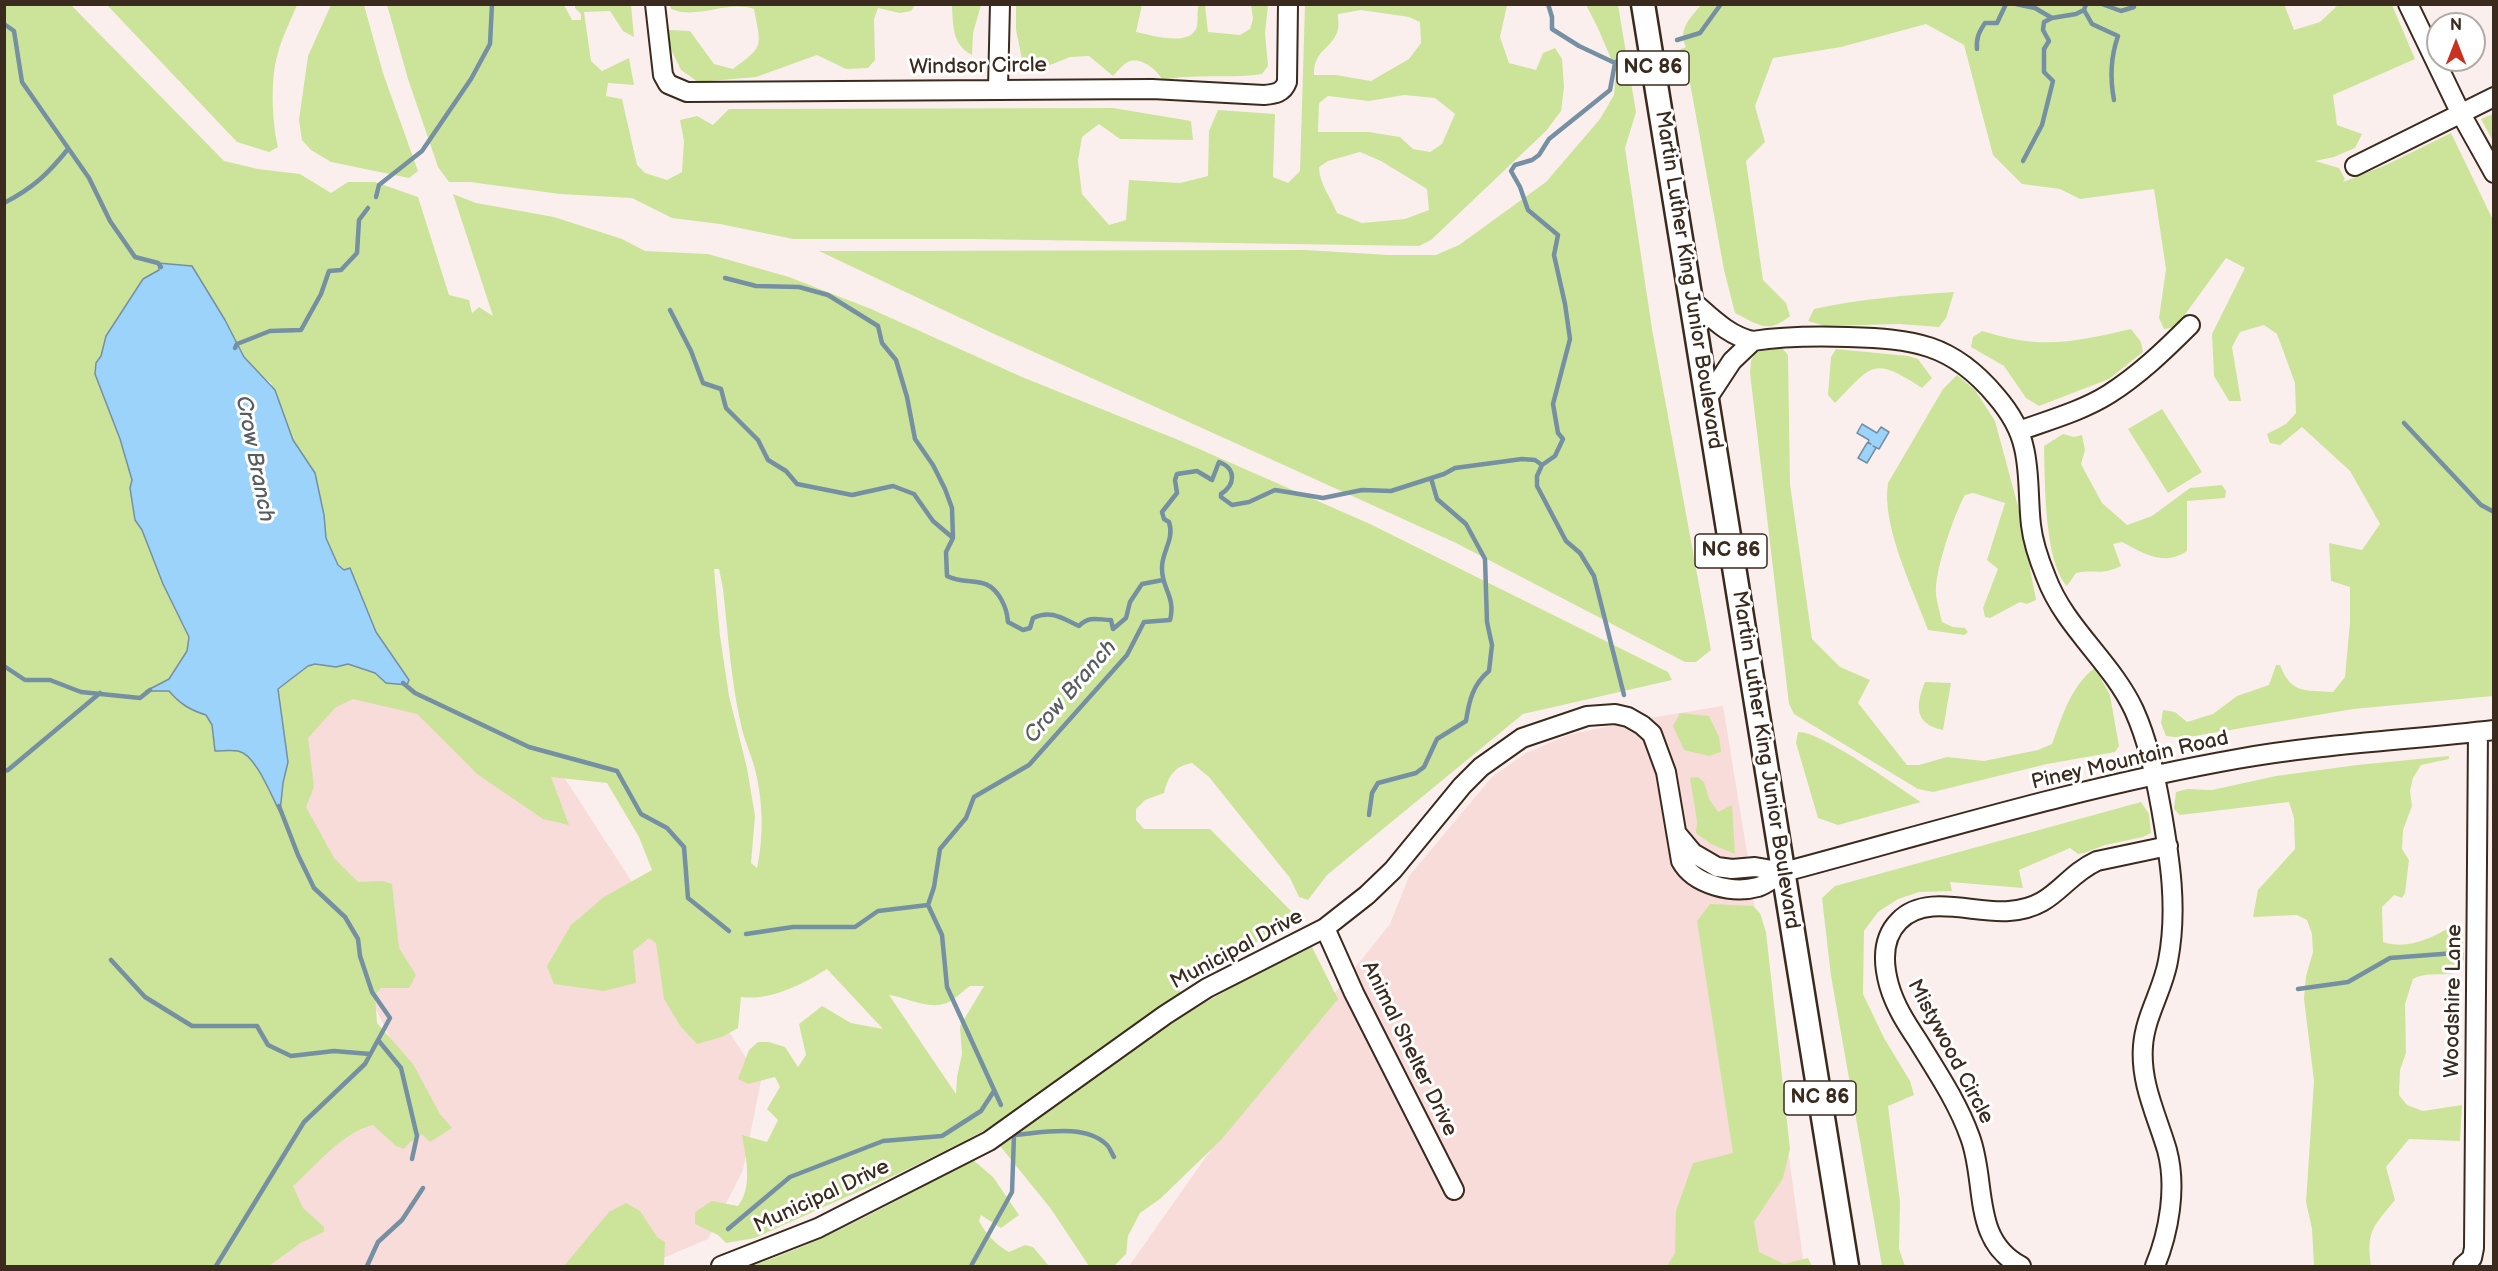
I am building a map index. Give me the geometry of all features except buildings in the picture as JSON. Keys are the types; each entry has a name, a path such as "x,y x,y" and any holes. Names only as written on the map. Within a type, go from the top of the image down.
{"main road":[{"name":"Martin Luther King Junior Boulevard","path":"1643,4 1847,1266"}],"street":[{"name":"Windsor Circle","path":"655,4 663,75 668,84 687,92 998,88 1152,89 1264,96 1285,89 1288,4"},
{"path":"998,88 1000,4"},
{"path":"2408,4 2461,114 2493,173"},
{"path":"2355,166 2493,97"},
{"path":"1691,300 1727,330 1742,339 1753,341 1801,337 1894,339 1932,347 1948,354 1985,382 2004,406 2019,431 2027,470 2031,526 2047,581 2068,618 2123,690 2138,719 2154,775 2168,846 2173,903 2168,963 2151,1009 2143,1047 2147,1088 2166,1148 2170,1169 2170,1210 2163,1245 2155,1266"},
{"path":"2019,431 2075,411 2109,394 2161,355 2190,325"},
{"path":"1707,399 1732,361 1753,341"},
{"name":"Municipal Drive","path":"721,1266 818,1228 989,1141 1165,1015 1208,988 1325,928 1367,895 1393,870 1462,786 1481,767 1522,738 1587,716 1615,714 1628,717 1652,734 1666,772 1681,861 1685,869 1697,878 1714,885 1737,888 1759,886 1784,872"},
{"name":"Piney Mountain Road","path":"1784,872 2154,775 2240,758 2486,731"},
{"name":"Woodshire Lane","path":"2463,1266 2472,1258 2474,1248 2486,731"},
{"name":"Mistywood Circle","path":"2021,1266 1996,1247 1987,1229 1978,1165 1971,1138 1944,1084 1897,1007 1889,984 1884,956 1888,936 1899,920 1917,908 1933,906 1992,912 2026,909 2052,897 2088,865 2097,861 2168,846"},
{"name":"Animal Shelter Drive","path":"1325,928 1354,993 1454,1190"}],"shaded area":[{"path":"300,673 536,734 761,1081 743,1170 708,1239 644,1266 222,1266 236,1236 406,1071 280,812"},
{"path":"1723,706 1748,859 1804,1266 1129,1266 1227,1127 1390,924 1409,876 1492,777 1526,753 1568,735 1637,720"}],"green space":[{"path":"2284,4 2294,30 2320,22 2338,5 2392,5 2415,59 2333,95 2337,125 2362,134 2355,148 2334,157 2315,161 2339,168 2345,179 2343,182 2386,165 2451,133 2493,220 2493,696 2353,709 2183,738 2166,736 2161,723 2163,710 2175,712 2187,722 2213,714 2237,696 2269,685 2276,665 2280,665 2289,681 2300,689 2333,692 2345,677 2350,622 2350,587 2331,581 2329,543 2362,550 2380,524 2350,471 2302,427 2280,445 2270,443 2267,434 2286,424 2296,413 2295,383 2277,334 2264,325 2240,332 2232,347 2241,401 2229,401 2214,376 2212,334 2245,268 2226,258 2176,327 2164,329 2159,318 2166,269 2154,189 2080,199 2060,189 2022,184 1993,155 1964,45 1926,24 1841,47 1773,58 1755,106 1765,142 1746,161 1763,280 1786,303 1790,316 1775,325 1756,324 1735,313 1724,270 1686,61 1678,54 1679,50 1686,47 1683,35 1686,24 1701,5"},
{"path":"5,5 71,5 224,161 258,169 300,174 331,193 348,182 375,182 418,197 449,295 469,300 472,313 479,307 493,316 453,194 476,203 554,217 622,239 645,251 708,254 789,277 871,309 1022,377 1181,441 1370,524 1668,672 1672,680 1523,714 1327,875 1308,900 1299,897 1290,878 1209,777 1192,763 1177,769 1170,777 1164,793 1145,800 1136,809 1136,820 1144,829 1210,829 1299,919 1180,983 1180,995 1101,1055 1017,1112 906,1170 755,1238 726,1243 718,1235 695,1224 695,1212 712,1201 738,1206 746,1190 747,1181 742,1135 767,1142 778,1120 767,1109 780,1087 775,1077 748,1084 738,1079 749,1050 758,1042 769,1042 785,1047 798,1067 806,1055 799,1024 822,1006 851,1023 883,1029 827,969 797,986 775,994 752,998 741,997 738,1028 722,1037 697,1044 681,1027 664,999 656,943 649,938 633,951 636,983 604,991 554,984 547,966 571,925 604,897 652,870 639,837 607,783 551,777 569,825 543,819 477,774 417,714 353,699 336,707 308,738 314,787 306,807 334,858 358,882 383,881 392,884 399,948 416,975 409,988 381,988 375,995 377,1023 413,1064 440,1114 452,1128 430,1142 422,1134 404,1149 396,1146 373,1125 361,1129 340,1142 293,1186 303,1208 324,1227 324,1232 302,1242 269,1266 5,1266","holes":["159,270 225,320 244,357 257,373 271,383 293,440 315,473 324,515 326,538 338,565 344,570 350,568 376,632 409,679 386,683 376,673 348,664 336,667 315,664 308,666 278,689 288,762 280,811 257,768 245,754 238,751 215,751 212,725 206,715 186,706 169,691 148,691 169,679 187,651 189,637 163,584 142,530 135,520 130,488 132,480 96,363 101,356 106,336 143,279","714,569 719,569 723,589 730,657 742,731 755,769 760,794 762,831 757,868 751,863 755,816 747,768 729,696 720,636","970,986 984,986 960,1026 962,1054 956,1094 889,995 928,1005 951,1001"]},
{"path":"107,5 297,5 275,63 273,113 278,147 269,152 237,142"},
{"path":"331,5 364,5 383,73 418,171 409,178 331,162 311,150 302,140 299,120 308,56"},
{"path":"387,5 564,5 572,20 581,20 581,14 575,5 631,5 634,37 623,31 610,11 584,12 591,61 602,71 629,58 634,85 608,83 606,96 622,99 637,165 645,173 667,180 682,172 684,141 680,120 697,116 713,125 729,109 1113,108 1191,121 1193,140 1120,139 1099,124 1082,137 1078,161 1082,194 1109,225 1126,220 1129,180 1180,183 1208,176 1209,131 1218,110 1275,114 1273,177 1288,183 1300,171 1305,5 1507,5 1500,37 1509,63 1536,70 1543,53 1555,48 1562,59 1564,87 1561,111 1546,131 1431,240 1419,246 972,239 793,239 720,224 672,218 632,198 560,194 470,182 449,182 438,167 408,79","holes":["1361,10 1409,17 1420,22 1421,43 1409,59 1371,81 1336,75 1314,75 1317,59 1336,36 1338,14","1404,95 1435,98 1455,114 1442,144 1430,152 1413,149 1400,137 1369,132 1318,132 1319,103 1328,96 1369,101","1360,152 1381,161 1427,189 1429,210 1405,219 1362,223 1337,213 1323,185 1320,173 1319,167 1328,161"]},
{"path":"670,5 915,5 911,11 900,13 878,8 874,19 875,60 868,68 846,69 817,55 756,77 698,82 681,70 667,41 669,30 690,31 714,64 733,69 751,55 758,45 754,9 733,7 681,12 671,9"},
{"path":"952,5 981,5 973,33 972,55 965,51 957,40 953,27"},
{"path":"1016,5 1142,5 1136,32 1179,38 1193,33 1197,26 1200,5 1205,5 1208,32 1240,35 1250,29 1253,19 1251,5 1268,5 1265,33 1268,66 1262,74 1162,79 1147,64 1138,61 1126,63 1113,76 1089,56 1070,57 1040,69 1022,59 1016,30"},
{"path":"1586,5 1618,5 1636,112 1625,148 1652,329 1711,650 1696,662 1685,662 1456,543 992,333 819,251 1305,250 1436,255 1459,245 1546,182 1600,119 1614,95 1616,70"},
{"path":"2493,114 2493,141 2481,119"},
{"path":"1954,292 1946,318 1939,327 1899,324 1825,326 1808,321 1814,309 1884,298"},
{"path":"2131,329 2141,342 2143,352 2109,379 2039,406 2026,398 2004,366 1971,347 1973,337 1982,331 2033,342 2061,342"},
{"path":"1782,348 1788,355 1790,484 1812,639 1840,667 1870,680 1858,703 1907,765 1919,765 1947,757 1984,761 2038,750 2052,744 2073,692 2095,668 2110,695 2119,746 2115,752 2047,764 1933,792 1918,789 1794,714 1789,704 1750,373 1751,361 1755,352"},
{"path":"1836,349 1918,359 1932,378 1922,388 1893,371 1883,368 1874,369 1866,373 1835,403 1828,395 1831,357"},
{"path":"1957,375 1975,390 1995,421 2019,510 2036,600 2027,604 2020,602 1990,618 1985,617 1983,608 1998,569 1987,560 2005,503 1973,493 1965,495 1946,544 1936,584 1942,622 1953,627 1965,628 1968,632 1964,635 1928,630 1900,557 1889,518 1887,500 1888,483 1943,389"},
{"path":"2162,409 2202,472 2168,493 2128,429"},
{"path":"2063,434 2074,437 2082,435 2085,450 2081,464 2102,503 2127,525 2152,516 2190,488 2222,485 2226,491 2225,498 2187,501 2187,551 2178,556 2162,558 2146,554 2122,542 2113,544 2121,566 2103,572 2076,573 2067,586 2059,574 2050,540 2044,446"},
{"path":"1925,682 1951,683 1943,730 1926,723 1919,712"},
{"path":"1680,713 1709,716 1719,737 1721,752 1709,756 1684,750 1673,726"},
{"path":"1798,732 1809,734 1841,750 1921,802 1838,825 1818,818 1796,743"},
{"path":"2449,756 2449,759 2421,765 2413,778 2410,791 2412,806 2403,830 2402,849 2409,860 2405,893 2402,898 2394,895 2382,907 2383,942 2409,944 2434,936 2450,927 2462,929 2464,959 2458,972 2424,975 2413,979 2405,1004 2406,1053 2400,1070 2399,1095 2407,1105 2423,1111 2462,1105 2460,1141 2409,1139 2386,1167 2395,1200 2373,1230 2370,1245 2371,1266 2314,1266 2312,1229 2306,1202 2314,1081 2304,999 2306,976 2313,952 2312,934 2307,920 2297,915 2253,917 2258,890 2295,849 2294,818 2289,802 2180,815 2174,809 2176,792 2187,789 2212,790 2276,776 2357,765"},
{"path":"1698,777 1704,782 1709,799 1718,812 1732,805 1735,854 1711,844 1696,833 1697,821 1690,778"},
{"path":"2141,802 2149,814 2151,833 2143,837 2105,845 2078,854 2070,848 2019,870 2023,888 1950,882 1952,891 1919,892 1898,899 1878,912 1864,931 1863,994 1884,1038 1910,1081 1914,1095 1888,1106 1900,1202 1899,1249 1905,1266 1882,1266 1831,976 1822,898 1835,886"},
{"path":"1710,904 1753,906 1760,913 1766,932 1790,1149 1783,1178 1754,1222 1759,1252 1784,1264 1808,1258 1812,1266 1667,1266 1675,1253 1676,1211 1693,1163 1733,1153 1697,921"},
{"path":"1312,947 1338,999 1221,1140 1160,1199 1140,1213 1128,1236 1126,1254 1114,1266 1089,1266 1051,1209 1000,1146 1118,1060 1191,1011 1236,985"},
{"path":"972,1159 993,1177 1019,1215 1001,1228 981,1215 979,1221 985,1231 1009,1252 1025,1245 1033,1247 1049,1266 751,1266 836,1231 891,1204"},
{"path":"626,1203 640,1211 657,1237 665,1242 664,1266 564,1266 609,1212"}],"water":[{"path":"158,263 192,266 225,320 244,357 275,390 293,440 315,473 324,515 326,538 338,565 344,570 350,568 376,632 409,680 407,685 386,683 375,673 348,664 336,667 315,664 308,666 278,689 288,762 280,812 263,777 245,754 238,751 215,751 212,725 206,715 186,706 169,691 146,691 169,679 187,651 189,637 163,584 142,530 135,520 130,488 132,480 120,439 95,374 96,363 101,356 106,336 143,279 159,270"},
{"path":"1862,424 1877,433 1881,427 1889,432 1879,449 1873,446 1876,448 1867,463 1858,458 1867,443 1871,444 1869,440 1857,433"}],"waterway":[{"path":"376,197 379,185 422,151 471,79 490,44 492,4"},
{"path":"1548,4 1552,17 1552,29 1579,46 1615,63"},
{"name":"Crow Branch","path":"1677,40 1700,33 1721,4"},
{"path":"1977,49 1978,38 1983,26 1985,23 1997,23 2006,4"},
{"path":"2016,4 2035,8 2052,18 2076,14 2084,10"},
{"path":"2086,4 2084,10 2092,24 2118,36 2112,68 2114,100"},
{"path":"2102,4 2121,11 2134,7"},
{"path":"2023,161 2042,125 2053,81 2044,72 2044,49 2049,41 2043,30 2044,22 2052,18"},
{"name":"Crow Branch","path":"4,24 14,31 22,82 89,178 110,221 135,257 158,263 161,267"},
{"name":"Crow Branch","path":"746,934 793,927 855,927 878,911 928,905 934,887 940,849 966,818 974,797 1029,765 1127,655 1144,622 1170,620 1171,605 1162,569 1170,528 1162,512 1177,493 1175,480 1177,474 1197,471 1212,480 1219,462 1225,465 1232,477 1221,497 1232,505 1249,502 1275,490 1323,498 1362,490 1391,491 1444,474 1455,468 1522,459 1535,460 1542,465 1555,456 1563,439 1558,433 1553,404 1570,339 1554,255 1558,235 1528,210 1520,187 1511,171 1515,165 1532,160 1539,155 1549,139 1610,90 1615,63 1620,58"},
{"path":"4,203 39,180 68,149"},
{"path":"235,348 237,344 270,331 301,330 321,294 329,271 341,270 357,253 359,220 368,208"},
{"path":"725,278 756,286 799,287 828,295 878,326 882,343 896,360 907,397 915,439 933,465 952,508 953,538"},
{"path":"670,310 691,351 703,383 721,389 726,408 758,440 768,460 786,471 797,484 852,495 893,486 914,494 933,521 953,538 946,552 947,576 989,586 1003,602 1008,622 1023,630 1030,628 1033,618 1046,614 1079,626 1091,619 1111,620 1113,629 1126,618 1130,602 1142,584 1163,580"},
{"path":"2404,423 2481,505 2494,512"},
{"path":"1542,465 1537,476 1537,486 1566,541 1580,553 1594,576 1624,695"},
{"path":"1369,815 1372,793 1378,783 1416,773 1424,767 1437,739 1466,721 1473,693 1479,681 1489,671 1492,645 1487,622 1485,559 1466,524 1437,499 1431,478"},
{"path":"4,666 25,680 50,680 81,692 140,698 150,690"},
{"name":"Crow Branch","path":"403,683 415,693 529,747 617,771 641,814 667,828 684,847 688,898 729,931"},
{"path":"4,771 100,693"},
{"path":"216,1266 304,1122 365,1064 390,1018 372,992 360,956 358,939 345,917 314,888 279,806"},
{"path":"928,905 942,935 947,987 1001,1105"},
{"path":"2298,989 2348,982 2390,958 2455,953"},
{"path":"111,960 145,997 192,1026 257,1026 268,1045 291,1056 334,1051 370,1054"},
{"path":"378,1040 401,1068 417,1136 412,1159"},
{"path":"728,1229 790,1177 883,1141 942,1136 981,1111 994,1091"},
{"path":"971,1266 1012,1192 1014,1135 1049,1131 1087,1134 1107,1145 1114,1157"},
{"path":"367,1266 378,1242 402,1220 423,1188"}]}
